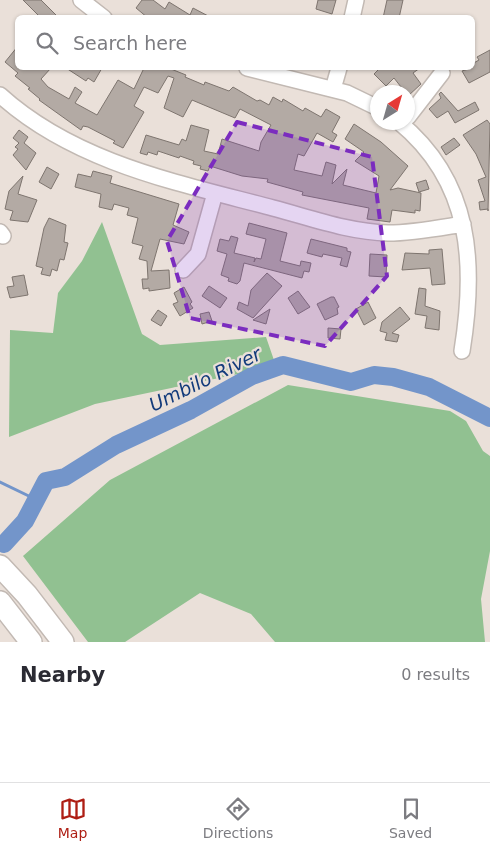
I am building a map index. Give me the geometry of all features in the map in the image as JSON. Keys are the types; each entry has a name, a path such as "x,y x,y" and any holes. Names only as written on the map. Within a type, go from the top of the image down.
{"highway":[{"path":"0,566 27,595 64,642"},
{"path":"0,602 31,642"}],"street":[{"path":"81,0 100,15"},
{"path":"353,15 356,0"},
{"path":"254,70 333,89 370,105"},
{"path":"333,89 338,70"},
{"path":"415,106 442,73"},
{"path":"0,95 35,123 92,153 132,168 215,193 367,231 417,231 463,224"},
{"path":"411,130 438,164 450,184 463,224 469,267 469,289 462,351"},
{"path":"183,270 198,254 215,193"}],"highlighted area":[{"path":"237,122 372,157 387,276 325,346 190,318 167,241"}],"green space":[{"path":"102,222 142,334 160,345 266,337 276,366 95,404 9,437 10,330 53,333 58,293 82,261"},
{"path":"288,385 450,411 466,421 483,451 490,456 490,551 481,599 485,642 275,642 251,614 200,593 125,642 88,642 23,556 110,480"}],"building":[{"path":"23,0 41,0 56,15 38,15"},
{"path":"142,0 153,0 165,9 169,2 190,15 144,15 136,8"},
{"path":"318,0 336,0 332,14 316,9"},
{"path":"387,0 403,0 400,15 384,15"},
{"path":"193,8 206,15 190,15"},
{"path":"15,50 15,70 49,70 41,79 48,87 69,99 75,87 82,92 75,103 97,115 118,80 134,89 143,70 174,70 204,85 205,82 229,91 233,87 257,101 260,100 269,105 273,97 282,102 283,99 303,111 305,108 321,117 326,109 340,117 332,132 337,135 333,142 317,133 304,156 298,154 294,170 322,176 326,162 336,165 332,184 347,169 343,185 376,193 379,176 355,161 364,152 345,139 354,124 381,142 408,166 390,190 398,188 421,193 420,211 415,210 415,213 392,210 390,222 367,219 369,208 302,195 303,192 267,182 268,179 242,176 210,166 208,171 200,169 201,166 193,164 194,161 180,156 179,158 158,151 157,155 148,152 147,155 140,153 146,135 179,145 182,139 186,141 191,125 209,130 204,151 218,154 222,139 259,151 261,142 271,125 240,109 235,118 192,100 183,117 164,108 174,78 168,76 158,93 144,87 134,106 144,112 123,148 113,143 115,141 88,127 83,126 81,130 39,100 28,89 30,88 15,76 18,73 5,62"},
{"path":"490,50 490,72 469,83 462,71 475,70 475,62 479,60 477,57"},
{"path":"69,70 101,70 94,82 88,78 86,81"},
{"path":"378,70 417,70 413,73 421,84 415,90 415,85 400,85 394,78 385,85 374,74"},
{"path":"441,92 458,111 475,102 479,110 455,123 448,111 437,118 429,109 441,98 439,94"},
{"path":"487,120 490,124 488,211 488,209 480,210 479,202 485,201 478,180 486,177 476,154 463,135"},
{"path":"19,130 28,137 24,143 36,153 26,170 13,155 18,149 15,147 19,143 13,138"},
{"path":"454,138 460,145 446,155 441,147"},
{"path":"47,167 59,174 51,189 39,182"},
{"path":"93,171 112,176 110,183 179,204 173,225 189,232 184,244 160,239 151,271 169,270 170,288 149,291 149,288 143,289 142,279 148,279 147,261 139,259 143,246 132,243 138,218 127,215 129,208 114,204 112,210 99,207 101,194 75,187 78,174 91,177"},
{"path":"23,176 18,194 37,200 28,222 10,220 13,211 5,209 9,191"},
{"path":"426,180 429,189 419,192 416,183"},
{"path":"49,218 66,225 64,242 68,243 64,260 60,259 57,271 52,269 50,276 41,274 43,268 36,266 44,228"},
{"path":"249,223 287,233 280,261 300,266 301,261 311,263 309,272 304,271 302,278 244,263 240,281 237,284 228,281 229,278 221,275 227,254 217,251 220,239 229,241 231,236 238,238 234,253 255,258 254,262 256,258 261,259 266,239 246,234"},
{"path":"311,239 347,248 347,251 351,252 347,267 340,265 342,258 323,254 322,257 307,253"},
{"path":"442,249 445,284 432,285 430,268 402,270 405,253 429,254 429,250"},
{"path":"370,254 387,255 386,277 369,276"},
{"path":"267,273 282,286 253,318 237,309 239,302 248,306 251,290"},
{"path":"24,275 28,295 10,298 7,287 14,286 12,277"},
{"path":"209,286 227,298 220,308 202,296"},
{"path":"184,287 193,308 180,316 173,304 178,302 174,293"},
{"path":"419,288 426,289 425,306 440,311 439,330 425,328 427,316 415,314"},
{"path":"298,291 310,307 298,314 288,298"},
{"path":"334,297 339,307 337,308 338,314 325,320 317,304"},
{"path":"368,302 376,318 364,325 356,309"},
{"path":"400,307 410,319 392,333 399,335 397,342 385,340 387,333 380,331 382,322"},
{"path":"270,309 266,324 253,320"},
{"path":"158,310 167,316 161,326 151,320"},
{"path":"209,312 212,321 202,324 200,314"},
{"path":"328,328 341,329 340,339 328,338"}],"waterway":[{"name":"Umbilo River","path":"4,544 25,521 46,481 65,477 116,445 191,410 252,376 283,365 351,382 374,375 393,377 429,387 490,418"},
{"path":"0,482 35,499"}]}
